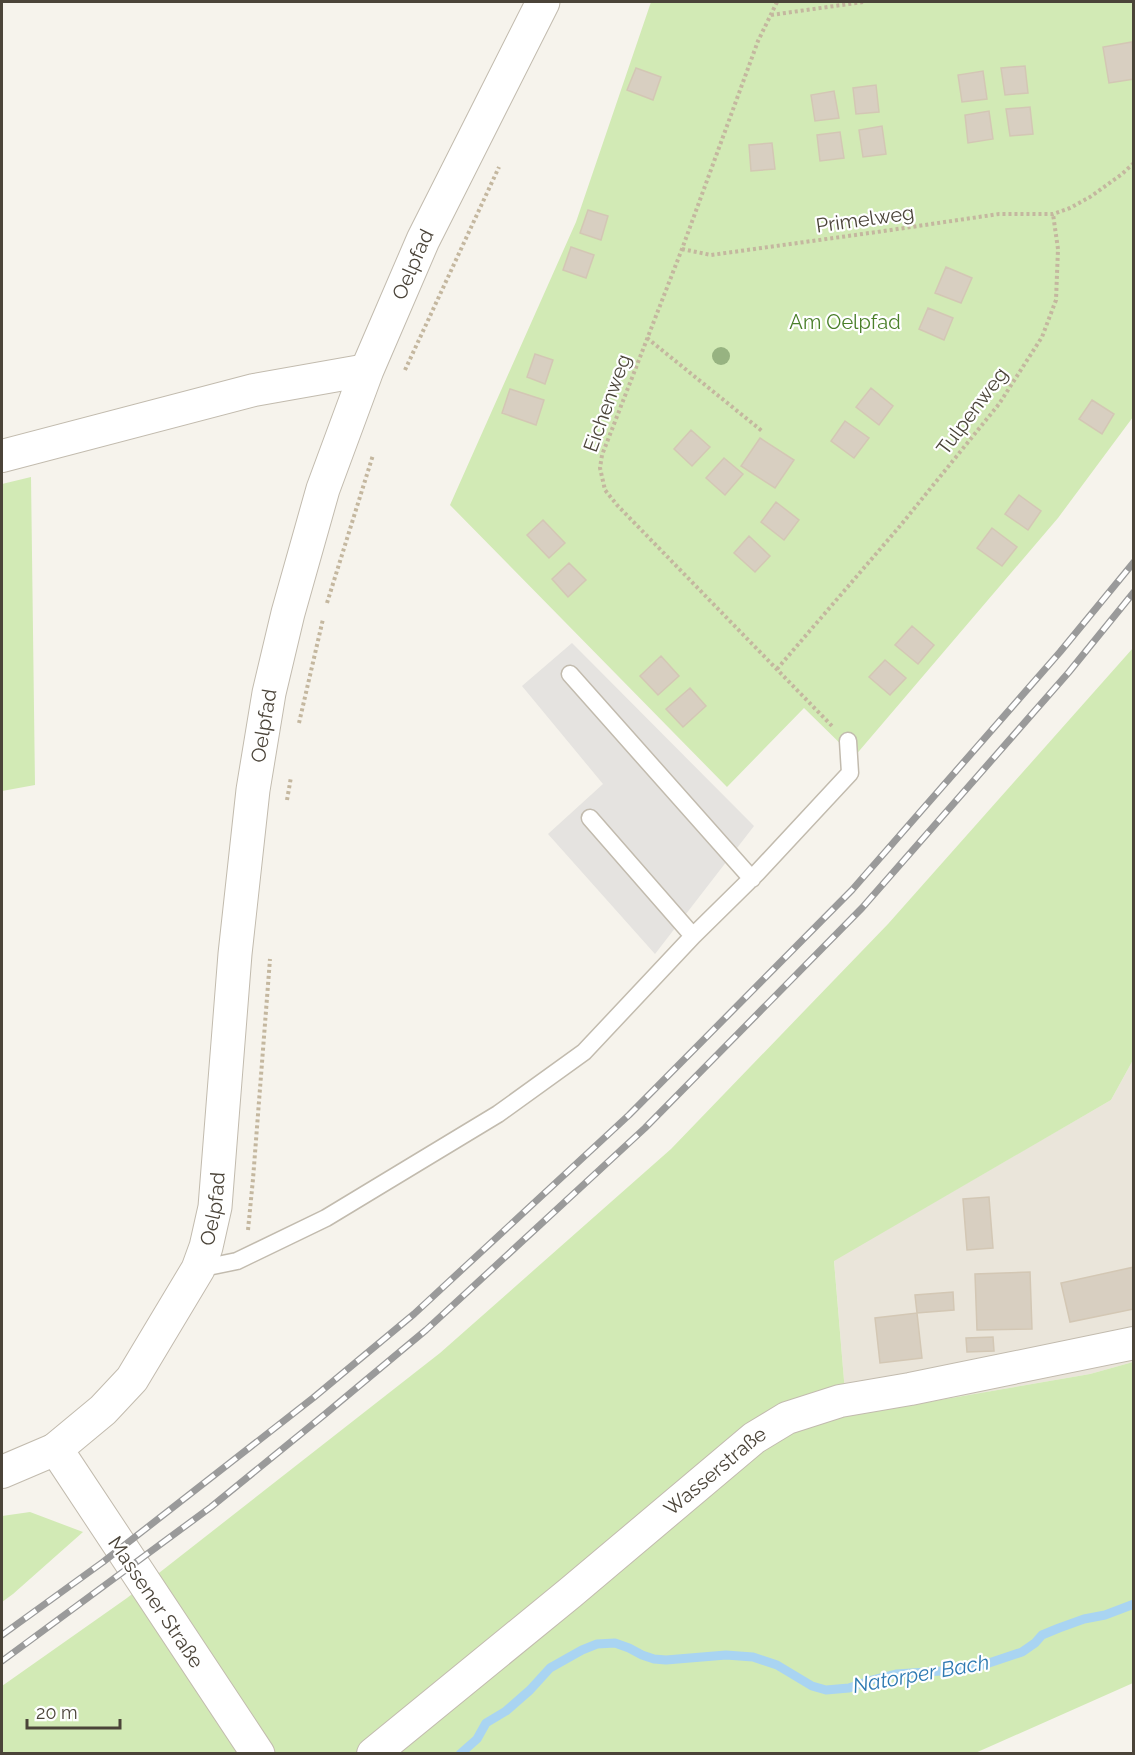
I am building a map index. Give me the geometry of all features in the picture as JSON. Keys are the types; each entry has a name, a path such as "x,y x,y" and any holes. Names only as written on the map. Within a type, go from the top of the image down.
{"street":[{"name":"Oelpfad","path":"56,1449 103,1410 132,1379 198,1269 206,1247 215,1207 235,954 253,790 269,693 288,613 323,489 367,370 423,240 543,2"},
{"path":"2,456 254,390 367,370"},
{"name":"Wasserstraße","path":"373,1754 570,1593 754,1438 787,1418 840,1401 1134,1343"},
{"path":"2,1472 56,1449"},
{"name":"Massener Straße","path":"56,1449 258,1754"}],"lane":[{"path":"570,674 752,879"},
{"path":"198,1269 237,1261 326,1218 498,1114 584,1052 693,936 752,879 850,773 848,741"},
{"path":"590,818 693,936"}],"path":[{"name":"Eichenweg","path":"777,2 758,41 682,249 602,454 600,468 605,490 617,505 848,741"},
{"path":"771,15 863,2"},
{"path":"401,378 501,163"},
{"path":"1053,213 1070,208 1090,197 1134,163"},
{"name":"Primelweg","path":"682,249 711,255 999,214 1053,213"},
{"name":"Tulpenweg","path":"777,669 900,526 999,404 1042,337 1056,300 1058,249 1053,213"},
{"path":"647,338 762,431"},
{"path":"327,604 376,444"},
{"path":"299,725 323,615"},
{"path":"286,808 291,772"},
{"path":"237,1261 246,1239 252,1189 270,956"}],"shaded area":[{"path":"572,643 754,826 655,954 548,834 603,784 522,686"},
{"path":"1133,1060 1133,1362 1090,1374 847,1416 834,1260 1111,1100"}],"green space":[{"name":"Am Oelpfad","path":"651,2 1133,2 1133,417 1058,518 854,757 804,708 727,787 450,505 576,222"},
{"path":"31,477 35,785 2,791 2,484"},
{"path":"1133,648 1133,1060 1111,1100 834,1261 847,1416 1090,1374 1133,1362 1133,1683 973,1754 2,1753 2,1686 127,1598 440,1353 671,1149 888,924"},
{"path":"30,1512 83,1532 2,1602 2,1516"}],"building":[{"path":"1132,42 1134,79 1109,83 1103,47"},
{"path":"1025,66 1028,93 1005,95 1001,68"},
{"path":"636,68 661,77 653,100 627,90"},
{"path":"983,71 987,99 962,102 958,75"},
{"path":"876,85 879,112 856,114 853,88"},
{"path":"834,91 839,118 815,121 811,95"},
{"path":"1030,107 1033,134 1010,136 1006,109"},
{"path":"989,111 993,139 968,143 965,115"},
{"path":"882,126 886,154 863,157 859,130"},
{"path":"840,132 844,158 820,161 817,135"},
{"path":"772,143 775,169 751,171 749,145"},
{"path":"588,210 608,216 601,240 580,233"},
{"path":"571,247 594,255 586,278 563,270"},
{"path":"946,267 972,278 961,303 935,293"},
{"path":"928,308 953,318 944,340 919,329"},
{"path":"535,354 553,360 545,384 527,377"},
{"path":"871,388 893,406 879,425 856,407"},
{"path":"510,389 544,400 536,425 502,413"},
{"path":"1092,400 1114,414 1102,434 1079,419"},
{"path":"845,421 869,438 854,458 831,441"},
{"path":"691,430 710,447 692,466 674,449"},
{"path":"760,438 794,460 775,488 741,466"},
{"path":"724,458 743,474 725,495 706,478"},
{"path":"1019,495 1041,511 1028,530 1005,514"},
{"path":"776,502 799,520 784,540 761,522"},
{"path":"543,520 565,543 549,558 527,535"},
{"path":"992,528 1017,547 1002,566 977,548"},
{"path":"749,536 770,556 755,572 734,553"},
{"path":"569,563 586,580 568,597 552,579"},
{"path":"912,626 934,645 918,664 895,645"},
{"path":"661,656 679,676 658,695 640,676"},
{"path":"885,660 906,678 890,695 869,677"},
{"path":"690,688 706,706 683,727 666,709"},
{"path":"989,1197 993,1248 967,1250 963,1199"},
{"path":"1134,1267 1134,1309 1070,1322 1061,1283"},
{"path":"1030,1272 1032,1329 977,1330 975,1274"},
{"path":"953,1292 954,1310 917,1313 915,1295"},
{"path":"917,1313 922,1358 880,1363 875,1318"},
{"path":"993,1337 994,1351 967,1352 966,1338"}],"waterway":[{"name":"Natorper Bach","path":"460,1754 477,1739 486,1723 506,1711 550,1668 597,1644 615,1643 654,1659 726,1655 753,1657 777,1665 812,1686 826,1690 849,1688 896,1674 957,1670 980,1666 1022,1652 1042,1635 1059,1628 1134,1604"}],"railway":[{"path":"2,1635 103,1562 313,1398 414,1314 629,1115 852,890 1060,652 1134,562"},
{"path":"2,1661 211,1507 324,1415 426,1330 645,1128 862,908 1069,672 1134,592"}]}
